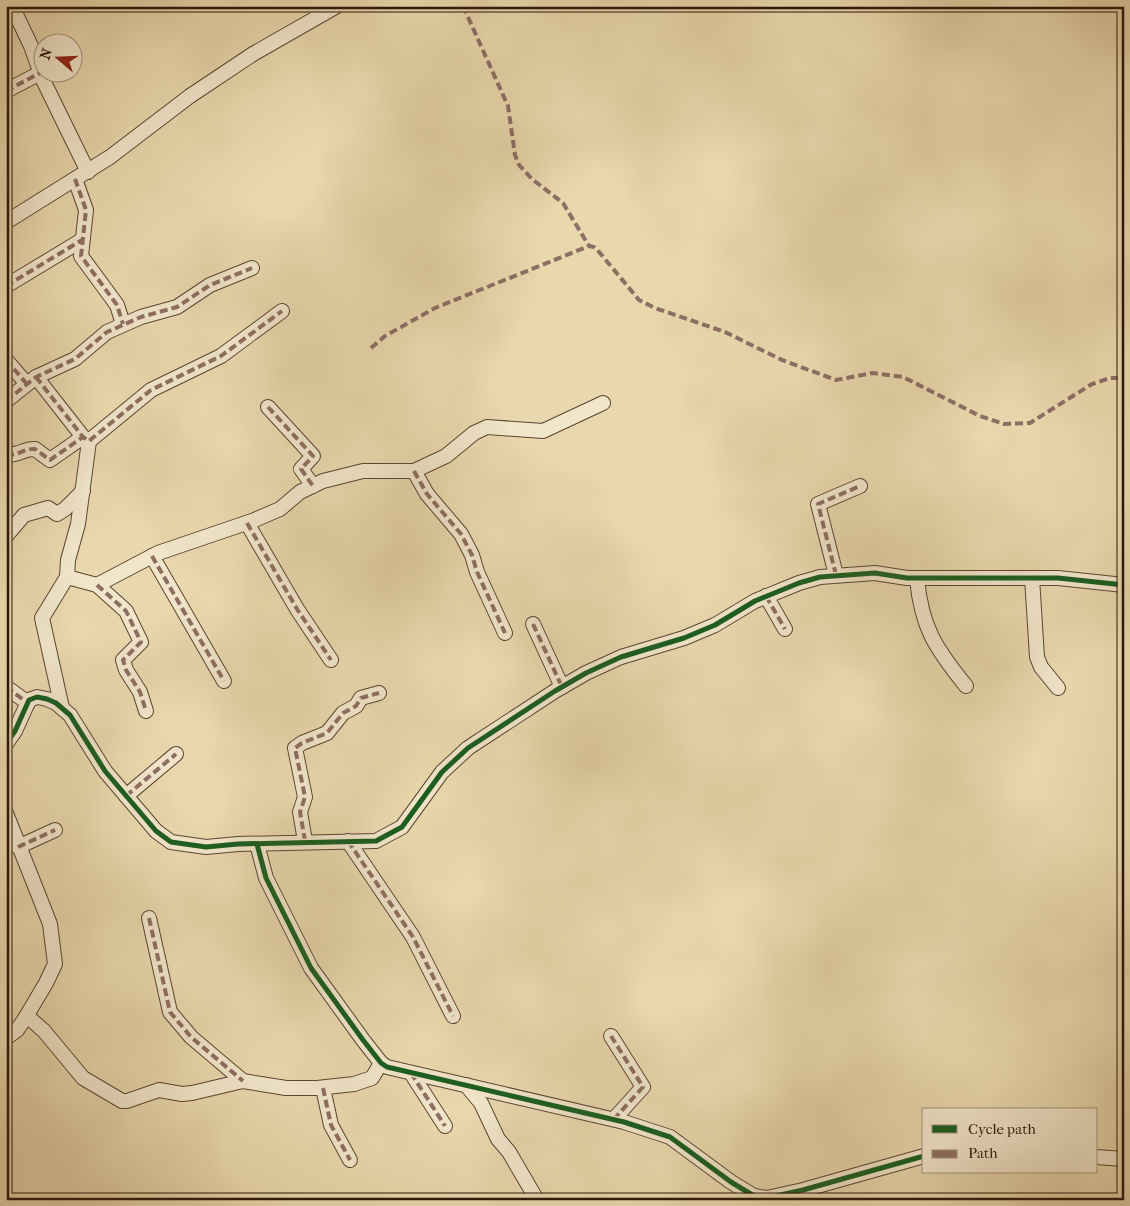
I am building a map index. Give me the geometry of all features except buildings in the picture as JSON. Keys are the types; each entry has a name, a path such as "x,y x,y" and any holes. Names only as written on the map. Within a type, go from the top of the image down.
{"street":[{"path":"12,6 32,49"},
{"path":"6,222 88,172 190,96 253,54 337,6"},
{"path":"6,91 32,76"},
{"path":"45,82 88,172"},
{"path":"75,179 86,210 81,256 117,305 123,324"},
{"path":"6,286 82,240"},
{"path":"6,402 31,380 75,359 106,332 123,324 177,307 202,289 252,268"},
{"path":"6,454 15,455 27,449 35,449 50,460 86,439 151,390 221,356 282,311"},
{"path":"6,360 31,380 86,439 83,491 78,524 67,564 67,577 42,618 62,708"},
{"path":"97,585 152,556 187,541 247,523 280,509 300,492 313,486 363,471 414,471 446,456 481,428 492,426 532,432 542,431 561,424 603,403"},
{"path":"268,407 313,456 301,469 313,486"},
{"path":"414,471 427,494 461,534 472,555 477,572 505,633"},
{"path":"836,575 818,504 860,486"},
{"path":"6,536 24,515 44,508 48,508 57,514 65,509 83,491"},
{"path":"247,523 297,609 331,660"},
{"path":"152,556 224,680"},
{"path":"6,744 15,731 29,700 37,697 47,699 70,715 105,771 156,831 171,842 206,847 304,841 376,841 402,826 442,772 468,748 562,687 586,673 621,657 684,638 715,625 766,596 799,583 836,575 875,572 917,578 1058,578 1124,586"},
{"path":"67,577 97,585 126,611 141,642 123,660 126,670 140,692 146,711"},
{"path":"917,578 929,632 936,647 966,686"},
{"path":"1032,578 1037,657 1041,668 1058,688"},
{"path":"766,596 784,629"},
{"path":"533,624 562,687"},
{"path":"6,687 28,703"},
{"path":"304,841 300,812 305,797 295,748 302,743 327,733 343,713 356,706 361,698 379,693"},
{"path":"126,796 176,754"},
{"path":"6,813 50,924 55,956 52,972 27,1016 17,1030 6,1038"},
{"path":"18,846 55,830"},
{"path":"348,841 413,937 452,1016"},
{"path":"257,844 266,878 311,968 327,993 381,1063 411,1073 614,1119 670,1137 731,1182 754,1196 767,1199 922,1157"},
{"path":"149,918 170,1012 191,1037 243,1081"},
{"path":"27,1016 44,1031 83,1078 122,1101 132,1101 159,1090 192,1094 243,1081 286,1088 323,1088 368,1081 381,1063"},
{"path":"611,1036 643,1087 614,1119"},
{"path":"411,1073 445,1126"},
{"path":"466,1085 481,1104 498,1139 509,1152 537,1200"},
{"path":"323,1088 331,1125 350,1160"},
{"path":"1098,1157 1124,1159"}],"marked path":[{"path":"463,6 508,106 515,155 519,165 532,179 563,203 589,246"},
{"path":"6,91 32,77"},
{"path":"75,179 86,210 81,256 117,305 123,324"},
{"path":"6,286 82,240"},
{"path":"371,348 385,336 435,308 589,246 594,247 600,253 639,300 655,308 725,332 782,360 836,380 873,373 903,377 980,416 1004,424 1030,423 1092,384 1110,378 1124,378"},
{"path":"6,401 36,377 75,359 107,332 141,317 177,307 210,285 252,268"},
{"path":"36,377 83,437 89,441 151,390 221,356 282,311"},
{"path":"6,360 27,384"},
{"path":"268,407 313,456 301,469 313,486"},
{"path":"6,454 10,455 35,449 50,460 83,437"},
{"path":"414,471 427,494 461,534 472,555 477,572 505,633"},
{"path":"836,575 818,504 860,486"},
{"path":"247,523 297,609 331,660"},
{"path":"152,556 224,681"},
{"path":"97,585 126,611 141,642 123,660 126,670 140,692 146,711"},
{"path":"766,596 785,629"},
{"path":"533,624 562,687"},
{"path":"6,687 28,703"},
{"path":"305,841 300,812 305,797 295,748 302,743 327,733 343,713 356,706 361,698 379,693"},
{"path":"126,796 176,754"},
{"path":"18,847 55,830"},
{"path":"348,841 413,937 453,1016"},
{"path":"149,918 170,1012 191,1037 243,1081"},
{"path":"611,1036 643,1087 614,1119"},
{"path":"411,1073 445,1126"},
{"path":"323,1088 331,1125 350,1160"}],"cycle path":[{"path":"6,744 15,731 29,700 37,697 47,699 56,703 70,715 105,771 156,831 171,842 206,847 238,844 376,841 402,827 442,772 468,748 555,691 586,673 621,657 684,638 715,625 755,601 799,583 820,577 875,573 907,578 1058,578 1124,585"},
{"path":"257,844 266,878 311,968 363,1040 381,1063 387,1067 624,1122 670,1137 731,1182 754,1196 767,1198 803,1190 922,1157"}]}
